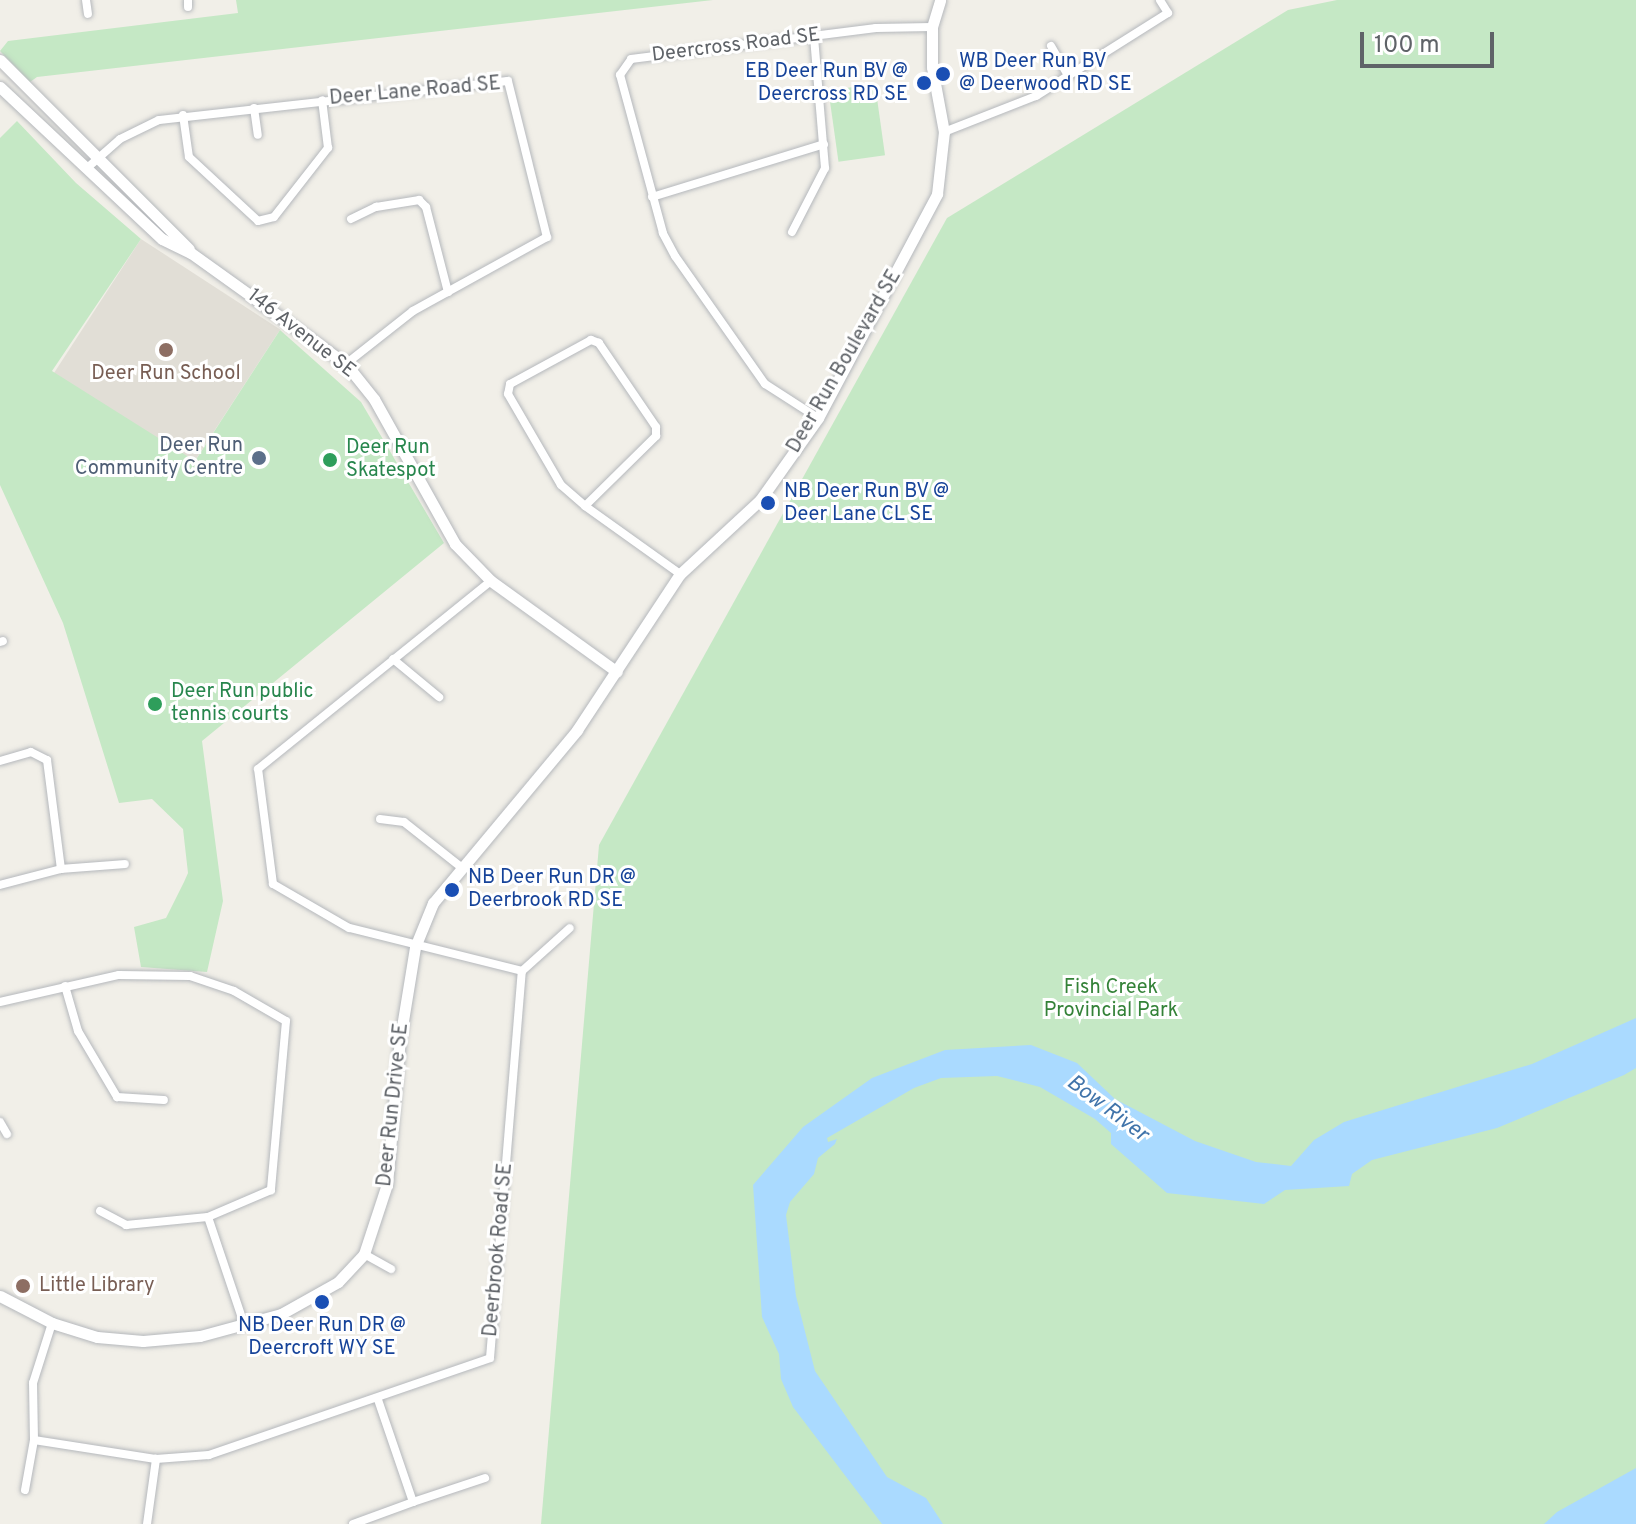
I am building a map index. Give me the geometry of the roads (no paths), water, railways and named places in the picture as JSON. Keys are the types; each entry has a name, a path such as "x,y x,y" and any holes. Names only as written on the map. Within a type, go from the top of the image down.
{"street":[{"path":"86,0 88,14"},
{"name":"Deer Run Boulevard SE","path":"617,672 680,574 760,500 818,418 937,194 944,132 932,67 932,27 940,0"},
{"path":"944,132 1036,96 1168,13 1160,0"},
{"name":"Deercross Road SE","path":"818,418 765,384 675,256 652,197 620,75 631,59 876,28 932,27"},
{"path":"792,232 825,168 814,37"},
{"path":"1051,46 1068,75"},
{"name":"146 Avenue SE","path":"0,60 99,155 191,253"},
{"name":"Deer Lane Road SE","path":"86,169 99,155 140,128 183,115 508,81 547,237 384,330 346,364"},
{"name":"146 Avenue SE","path":"0,87 162,239 191,253 346,364 374,399 455,544 491,581 617,672"},
{"path":"183,115 189,157 258,221 274,217 328,148 322,100"},
{"path":"254,108 258,135"},
{"path":"652,197 824,144"},
{"path":"351,219 376,207 419,200 426,207 448,292"},
{"path":"585,506 656,436 656,427 599,343 591,340 510,384 508,394 561,485 585,506 680,574"},
{"path":"491,581 258,769 273,884 349,928 415,947 522,971 570,928"},
{"path":"393,659 439,697"},
{"name":"Deer Run Drive SE","path":"0,1296 52,1323 97,1337 143,1341 200,1336 281,1314 338,1282 364,1254 387,1184 400,1039 415,947 433,903 577,730 617,672"},
{"path":"0,761 31,752 47,760 61,869"},
{"path":"380,819 404,822 461,867"},
{"path":"0,885 61,869 125,864"},
{"name":"Deerbrook Road SE","path":"34,1440 156,1459 209,1455 378,1400 490,1358 522,971"},
{"path":"0,1002 119,975 190,976 234,991 286,1021 271,1190 208,1217 126,1225 100,1211"},
{"path":"65,986 78,1031 117,1097 164,1100"},
{"path":"0,1122 7,1134"},
{"path":"208,1217 244,1324"},
{"path":"364,1254 391,1269"},
{"path":"25,1490 34,1440 33,1383 52,1323"},
{"path":"378,1400 413,1502"},
{"path":"147,1524 156,1459"},
{"path":"353,1524 485,1478"}],"water":[{"name":"Bow River","path":"1636,1018 1636,1068 1624,1075 1497,1128 1372,1160 1352,1174 1349,1186 1285,1190 1264,1204 1167,1193 1111,1144 1111,1133 1095,1119 1040,1087 997,1076 941,1078 914,1088 827,1138 828,1142 837,1139 818,1158 814,1174 790,1202 786,1215 796,1296 815,1371 887,1477 926,1498 943,1524 882,1524 793,1407 781,1379 779,1354 762,1317 753,1185 803,1127 872,1078 945,1050 1031,1045 1077,1063 1115,1099 1195,1141 1256,1162 1291,1166 1314,1140 1344,1122 1532,1064"},
{"path":"1636,1468 1636,1524 1544,1524 1557,1512"}],"place":[{"name":"WB Deer Run BV @ Deerwood RD SE","path":"943,74"},
{"name":"EB Deer Run BV @ Deercross RD SE","path":"924,83"},
{"name":"Deer Run School","path":"166,350"},
{"name":"Deer Run Community Centre","path":"259,458"},
{"name":"Deer Run Skatespot","path":"330,460"},
{"name":"NB Deer Run BV @ Deer Lane CL SE","path":"768,503"},
{"name":"Deer Run public tennis courts","path":"155,704"},
{"name":"NB Deer Run DR @ Deerbrook RD SE","path":"452,890"},
{"name":"Little Library","path":"23,1286"},
{"name":"NB Deer Run DR @ Deercroft WY SE","path":"322,1302"}],"park label":[{"name":"Fish Creek Provincial Park","path":"1111,1000"}]}
